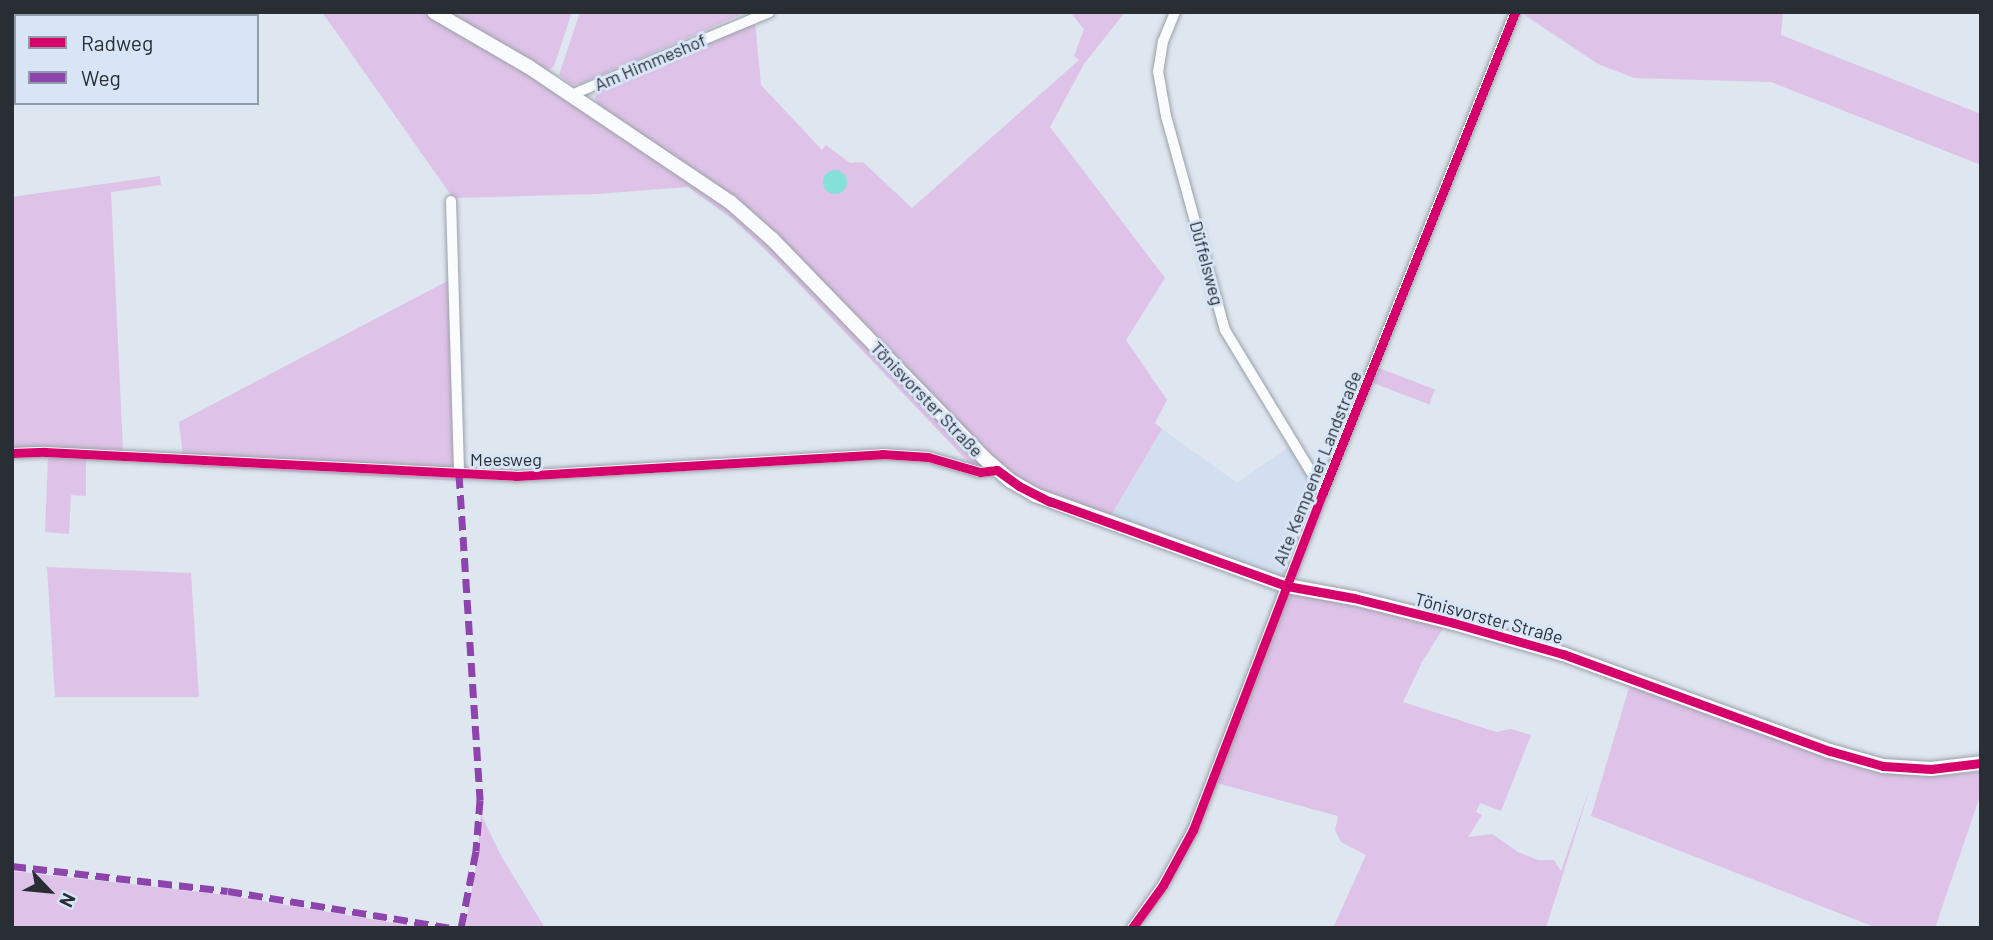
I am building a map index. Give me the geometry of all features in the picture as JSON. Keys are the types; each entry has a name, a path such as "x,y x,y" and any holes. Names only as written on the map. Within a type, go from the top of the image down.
{"main road":[{"name":"Tönisvorster Straße","path":"434,12 472,32 706,184 772,239 997,470 1019,486 1049,501 1287,586 1366,601 1563,654 1830,751 1883,766 1931,769 1981,763"}],"street":[{"name":"Am Himmeshof","path":"571,95 769,12"},
{"name":"Düffelsweg","path":"1175,12 1163,41 1158,71 1166,116 1225,330 1323,492"},
{"name":"Alte Kempener Landstraße","path":"1132,928 1163,885 1193,830 1323,492 1515,12"},
{"name":"Meesweg","path":"451,201 459,474"},
{"name":"Meesweg","path":"12,453 45,452 515,476 882,454 928,457 980,472 997,470"}],"shaded area":[{"path":"322,12 423,12 480,44 691,180 765,239 982,462 978,468 971,465 781,265 734,220 688,187 596,194 453,198"},
{"path":"446,12 572,12 554,66 548,71"},
{"path":"580,12 747,12 580,84 572,85 559,75"},
{"path":"1070,12 1125,12 1084,64 1050,127 1165,278 1126,340 1167,400 1155,423 1162,429 1110,517 1049,494 1022,480 997,461 862,321 748,209 597,103 595,97 599,89 755,21 761,85 822,150 826,145 850,163 863,162 912,208 1079,60 1074,56 1084,29","holes":["836,170 846,176 846,187 826,189 824,178 829,172"]},
{"path":"1520,12 1783,12 1781,35 1981,114 1981,165 1771,82 1634,78 1598,64"},
{"path":"835,170 844,173 847,182 844,191 835,194 826,191 823,182 826,173"},
{"path":"160,176 161,185 111,192 123,451 12,449 12,197"},
{"path":"457,276 459,481 184,466 179,422"},
{"path":"1379,368 1435,390 1429,404 1373,383"},
{"path":"1162,429 1237,483 1290,446 1316,491 1281,579 1110,517"},
{"path":"48,457 86,459 86,496 71,495 69,534 45,532"},
{"path":"47,567 191,573 199,697 55,697"},
{"path":"1291,592 1444,627 1422,662 1403,702 1496,732 1511,729 1531,735 1501,811 1480,803 1476,812 1482,815 1468,837 1492,834 1518,852 1538,860 1554,860 1561,871 1591,785 1546,928 1333,928 1366,855 1341,842 1335,830 1338,816 1217,783"},
{"path":"1630,684 1863,769 1924,777 1981,772 1981,793 1935,928 1877,928 1591,816"},
{"path":"481,814 500,854 545,928 465,928 477,861"},
{"path":"12,871 226,895 424,928 12,928"}],"marked path":[{"path":"459,474 480,800 476,851 461,928"},
{"path":"12,866 228,891 451,928"}],"cycle path":[{"path":"1132,928 1163,885 1193,830 1323,492 1515,12"},
{"path":"12,453 45,452 515,476 882,454 928,457 980,472 997,470 1019,486 1049,501 1287,586 1354,598 1563,654 1830,751 1883,766 1931,769 1981,763"}]}
